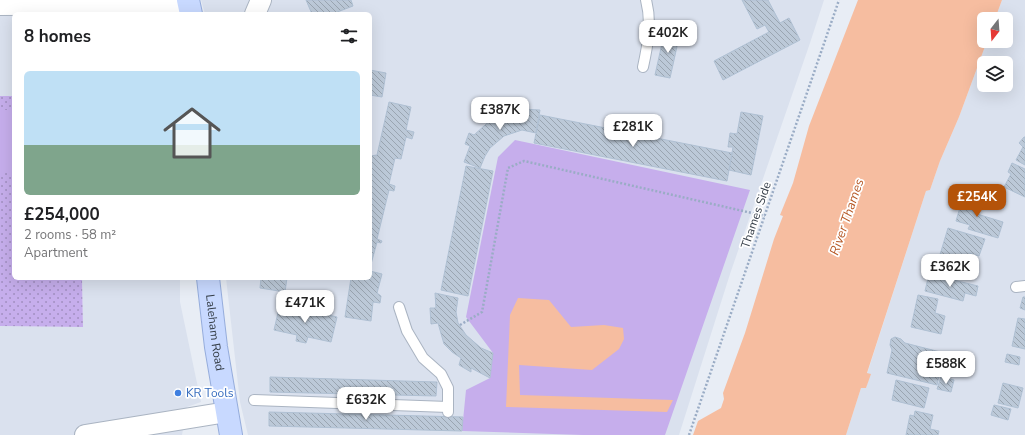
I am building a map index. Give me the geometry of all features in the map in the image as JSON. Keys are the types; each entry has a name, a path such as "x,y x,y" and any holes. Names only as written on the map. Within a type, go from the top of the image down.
{"main road":[{"name":"Laleham Road","path":"208,280 216,347 231,435"}],"street":[{"path":"256,12 261,0"},
{"path":"0,5 189,6"},
{"path":"85,435 227,412"}],"lane":[{"path":"643,67 650,18 646,0"},
{"path":"254,400 448,409 448,388 441,374 423,358 407,330 399,307"}],"path":[{"name":"Thames Side","path":"689,435 839,0"},
{"path":"460,325 482,312 508,168 524,161 765,216"}],"shaded area":[{"path":"0,0 12,12 12,96 0,96"},
{"path":"201,0 824,0 730,274 679,435 248,435 240,402 226,280 372,280 372,12 204,12"},
{"path":"1002,0 1025,0 1025,435 846,435 861,388 866,388 870,374 867,374 926,191 930,190 977,68 977,92 1013,92 1013,56 981,56 984,48 1013,48 1013,12 998,12"},
{"path":"0,96 12,96 12,280 82,280 83,327 0,326"},
{"path":"0,110 12,110 12,172 0,172"},
{"path":"515,140 750,190 665,435 583,435 462,431 466,390 490,378 493,353 466,317 498,157"},
{"path":"82,280 180,280 180,302 201,402 187,407 182,435 0,435 0,326 83,327"}],"water":[{"name":"River Thames","path":"858,0 1002,0 998,12 977,12 977,48 984,48 981,56 977,56 977,68 959,117 940,161 930,190 926,191 867,373 871,374 866,388 861,388 846,435 693,435 698,421 721,408 724,399 723,393 745,333 774,239 783,216 780,215 793,183 809,126"},
{"path":"518,298 549,300 571,327 604,325 623,328 624,339 619,349 592,370 519,365 520,395 673,400 667,412 506,407 510,315"}],"building":[{"path":"306,0 351,0 353,6 337,12 311,12"},
{"path":"742,0 768,0 780,23 789,18 800,40 723,80 714,61 769,32 765,25 757,29"},
{"path":"665,30 680,33 670,78 655,75"},
{"path":"372,70 386,73 382,97 372,95"},
{"path":"389,102 411,107 406,130 414,132 412,139 406,137 401,159 395,158 389,184 395,186 394,191 389,190 377,239 382,241 381,243 377,242 372,261 372,156 377,155"},
{"path":"521,103 522,109 540,110 536,133 522,130 504,136 490,148 480,168 464,162 470,146 465,144 469,133 474,135 495,116 508,111 507,105"},
{"path":"741,112 763,116 751,175 729,170 733,147 728,147 730,133 737,134"},
{"path":"540,115 732,153 727,181 534,143"},
{"path":"1024,137 1025,165 1016,160 1023,147 1019,143"},
{"path":"1012,163 1025,169 1025,197 1004,187 1011,174 1008,172"},
{"path":"466,166 493,171 468,296 441,290"},
{"path":"964,194 982,199 977,214 1003,222 998,238 968,229 970,225 956,221"},
{"path":"948,228 985,239 979,256 969,253 962,276 936,268"},
{"path":"372,272 382,274 377,293 381,296 380,303 373,302 371,321 345,317 351,280 372,280"},
{"path":"929,274 978,286 976,296 965,293 963,301 925,291"},
{"path":"261,280 287,280 285,292 260,288"},
{"path":"435,293 458,298 456,312 458,323 466,335 481,348 493,353 490,378 471,368 471,372 459,365 461,358 444,344 438,323 431,324 430,308 436,308"},
{"path":"918,295 938,299 935,313 945,316 941,334 911,327"},
{"path":"1023,297 1025,297 1025,310 1020,308"},
{"path":"280,304 337,317 331,342 308,337 306,343 296,341 297,335 274,330"},
{"path":"1018,318 1025,319 1025,349 1012,346"},
{"path":"895,337 901,339 905,343 944,353 937,385 887,373 892,350 890,345 891,339"},
{"path":"1007,354 1020,357 1019,365 1005,362"},
{"path":"270,377 437,382 436,396 270,392"},
{"path":"941,377 954,380 951,392 937,389"},
{"path":"896,380 929,388 924,408 892,400"},
{"path":"1003,383 1023,388 1018,408 998,403"},
{"path":"994,405 1011,409 1008,420 991,415"},
{"path":"915,411 933,415 930,429 939,431 938,435 906,435 910,415 914,416"},
{"path":"269,412 463,417 462,431 269,426"}],"place":[{"name":"KR Tools","path":"178,393"}]}
